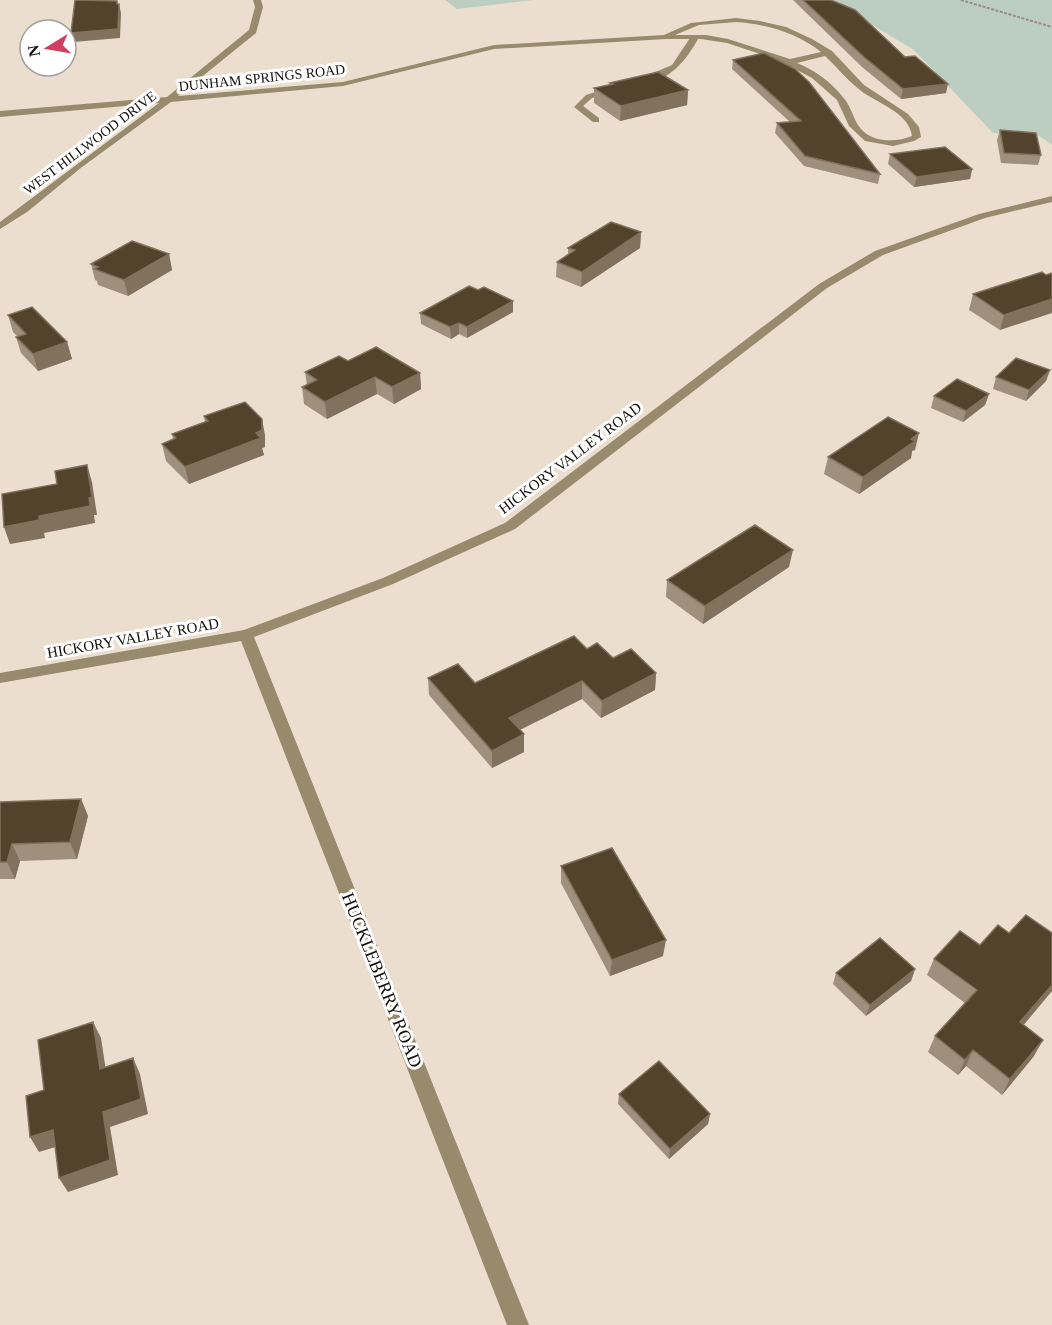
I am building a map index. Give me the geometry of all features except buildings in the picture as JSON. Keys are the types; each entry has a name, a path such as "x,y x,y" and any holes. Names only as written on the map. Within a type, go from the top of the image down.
{"street":[{"name":"WEST HILLWOOD DRIVE","path":"0,226 168,100 253,31 259,7 257,0"},
{"path":"666,37 678,28 703,21 756,21 798,35 829,53"},
{"name":"DUNHAM SPRINGS ROAD","path":"0,114 343,84 494,46 694,37 733,42 789,62 819,79 840,98 853,126 868,139 887,143 907,142 917,137 917,130 909,119 859,85 829,53"},
{"path":"634,83 671,71 688,50 694,37"},
{"path":"789,62 829,53"},
{"path":"596,120 578,107 580,102 590,96 623,86"},
{"name":"HICKORY VALLEY ROAD","path":"0,678 246,635 388,581 510,526 547,500 823,286 879,253 982,216 1052,199"},
{"name":"HUCKLEBERRY ROAD","path":"246,635 518,1325"}],"path":[{"path":"961,0 1052,27"}],"green space":[{"path":"445,0 533,0 457,9"},
{"path":"831,0 1052,0 1052,145 1039,136 993,133 914,50"}]}
